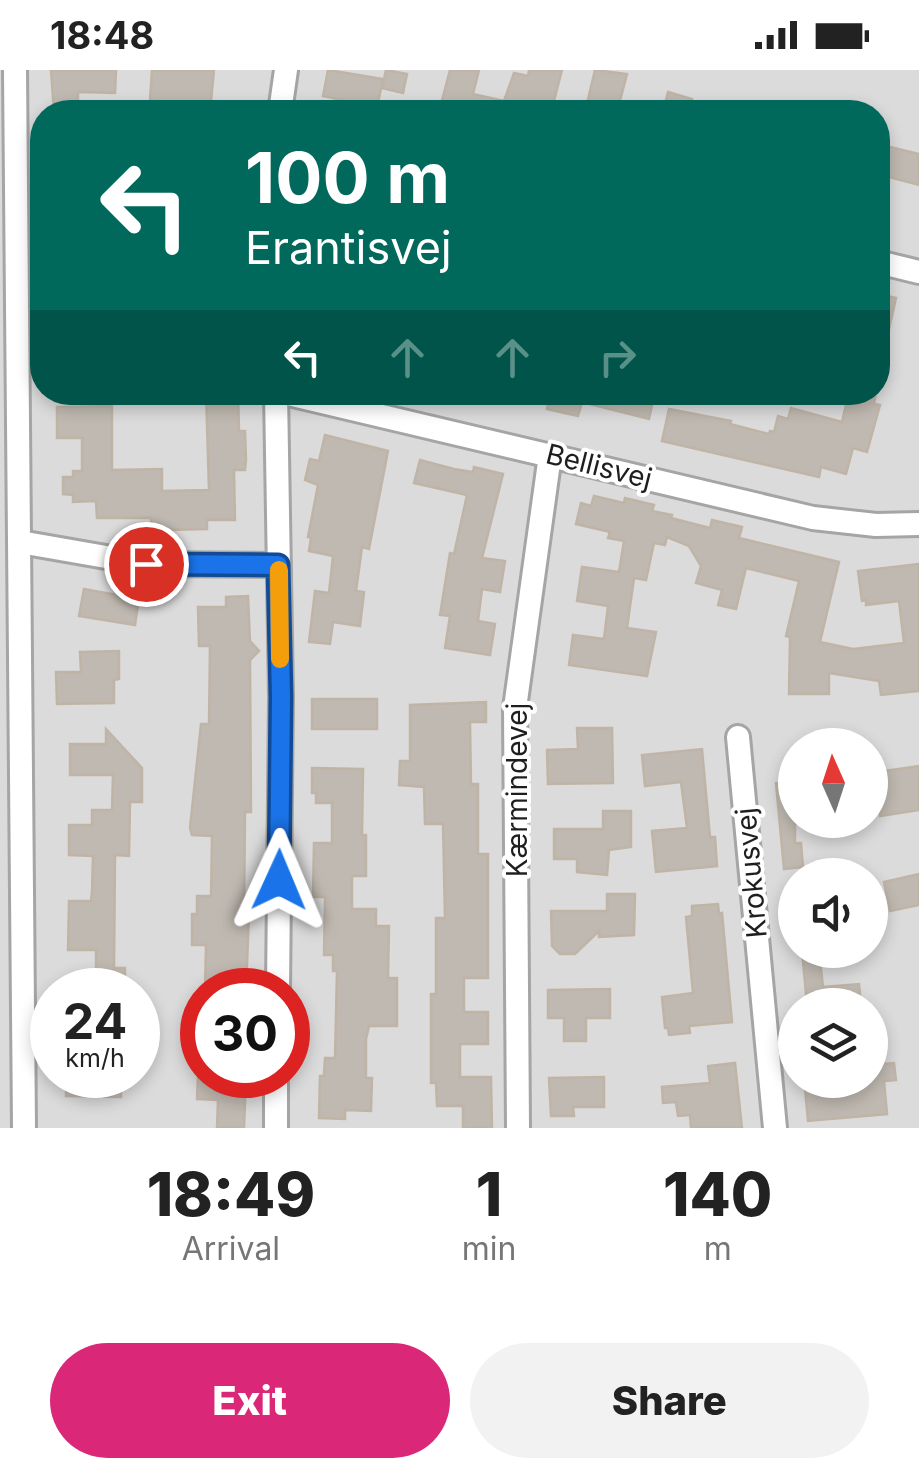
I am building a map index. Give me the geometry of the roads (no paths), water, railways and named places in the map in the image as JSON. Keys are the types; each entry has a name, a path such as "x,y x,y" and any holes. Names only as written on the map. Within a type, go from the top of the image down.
{"street":[{"path":"15,70 24,1128"},
{"path":"282,100 286,70"},
{"path":"890,265 919,272"},
{"path":"278,405 278,968"},
{"name":"Bellisvej","path":"335,405 813,518 919,524"},
{"name":"Kærmindevej","path":"518,1128 515,708 550,454"},
{"path":"20,542 146,564 278,565"},
{"name":"Krokusvej","path":"738,737 775,1128"},
{"path":"276,1098 276,1128"}]}
